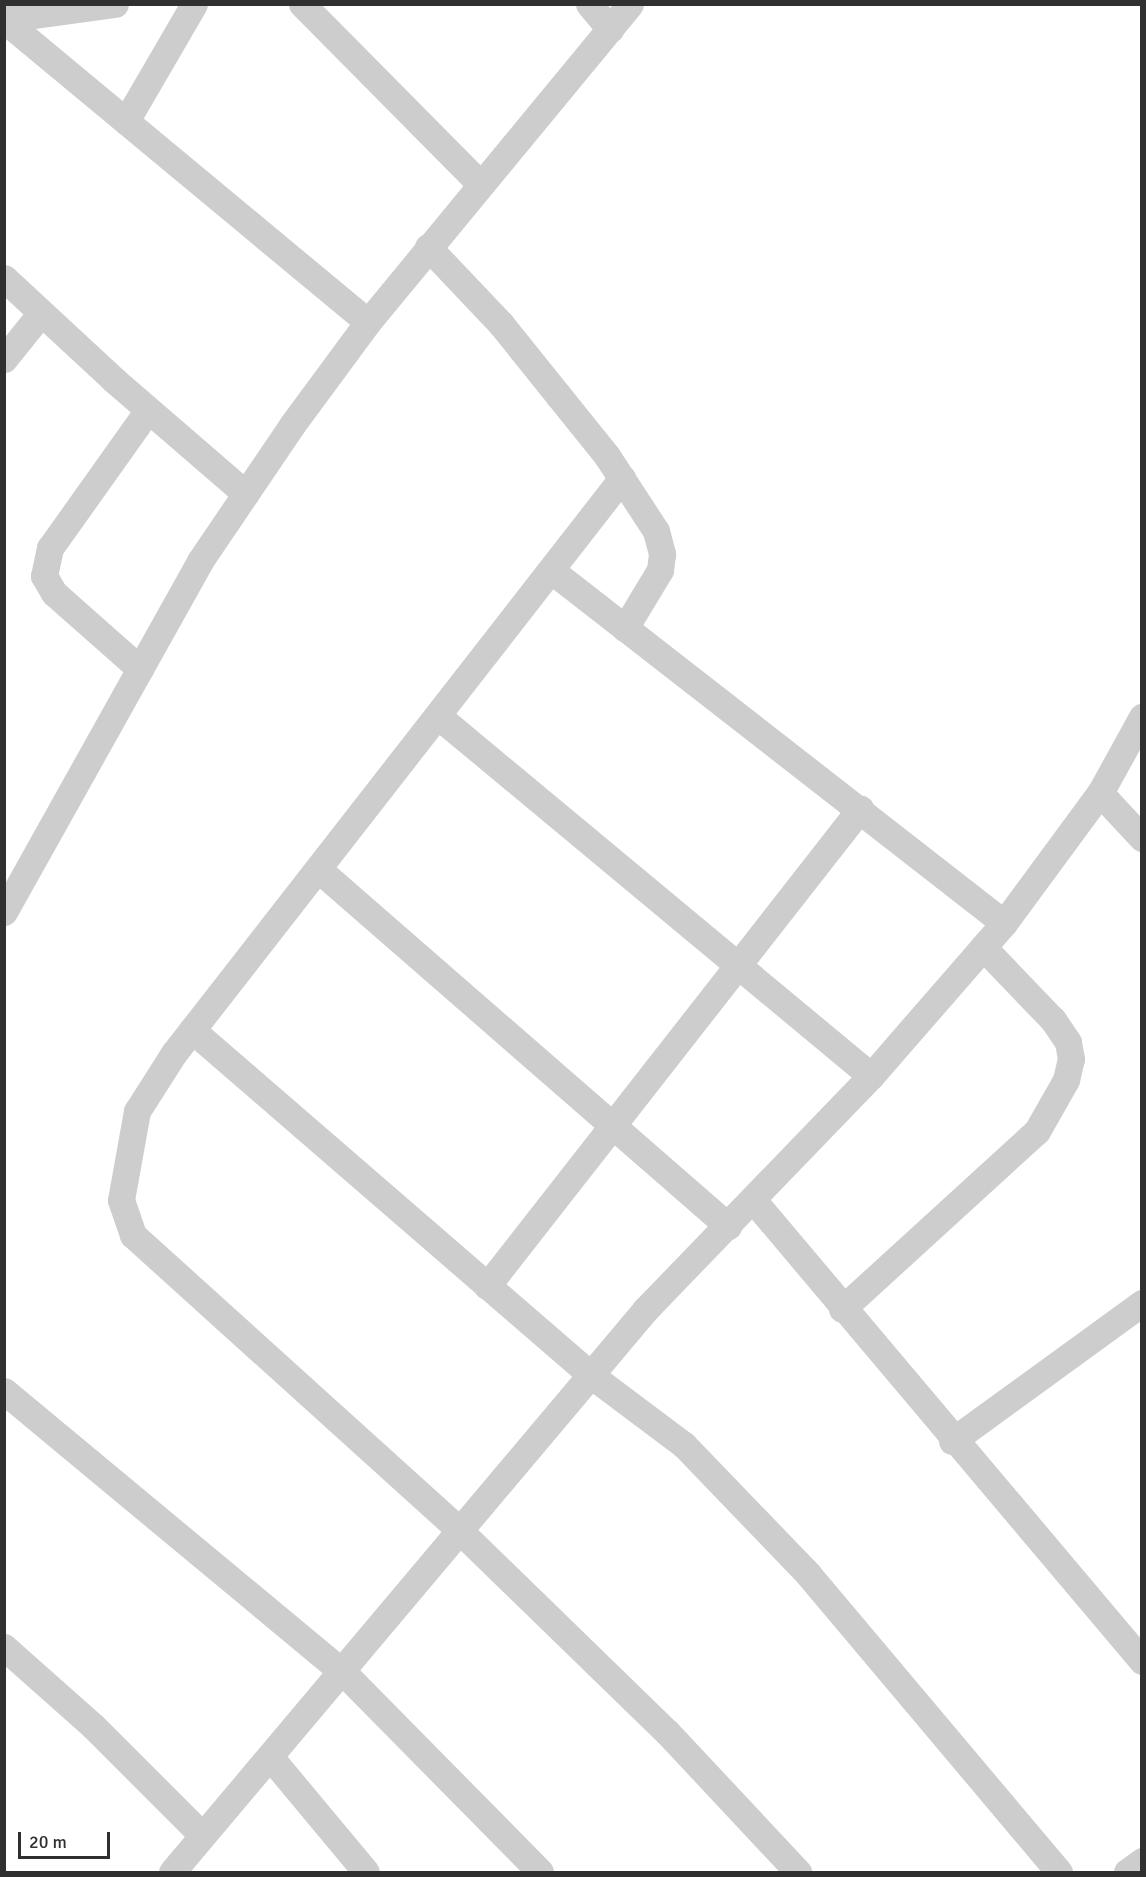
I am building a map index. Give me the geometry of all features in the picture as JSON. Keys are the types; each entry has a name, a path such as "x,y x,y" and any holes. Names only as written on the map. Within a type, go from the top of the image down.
{"street":[{"path":"4,19 115,4"},
{"path":"126,121 194,4"},
{"path":"302,4 480,184"},
{"path":"590,4 610,29"},
{"path":"4,912 200,561 246,494 368,322 630,4"},
{"path":"4,19 368,322"},
{"path":"428,248 501,324 622,478 656,531 662,554 660,570 625,628"},
{"path":"4,278 148,410 246,494"},
{"path":"4,359 41,313"},
{"path":"140,669 54,593 44,576 50,548 148,410"},
{"path":"622,478 552,571 192,1030 137,1112 121,1200 133,1234 458,1529 668,1732 798,1872"},
{"path":"552,571 860,808 1004,923"},
{"path":"438,716 871,1076"},
{"path":"172,1872 201,1834 271,1758 344,1673 458,1529 592,1376 645,1310 753,1201 871,1076 1004,923 1100,793 1142,717"},
{"path":"1100,793 1142,838"},
{"path":"487,1286 860,808"},
{"path":"318,869 728,1226"},
{"path":"842,1309 1037,1131 1066,1080 1071,1059 1068,1042 1053,1020 983,947"},
{"path":"192,1030 592,1376 684,1445 808,1574 1059,1872"},
{"path":"753,1201 952,1441 1142,1661"},
{"path":"952,1441 1142,1303"},
{"path":"4,1391 344,1673 540,1872"},
{"path":"4,1647 93,1726 201,1834"},
{"path":"271,1758 366,1872"},
{"path":"1127,1872 1142,1861"}]}
